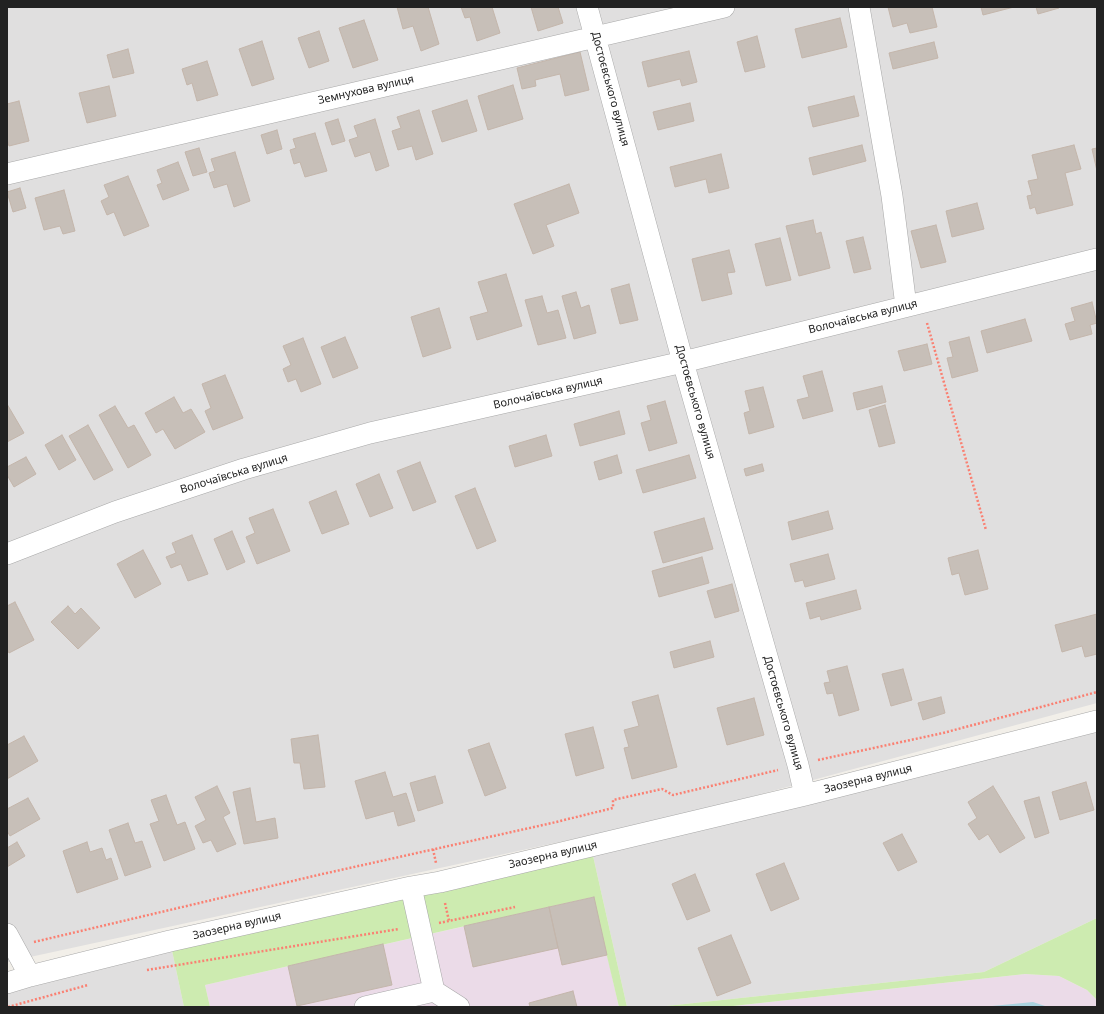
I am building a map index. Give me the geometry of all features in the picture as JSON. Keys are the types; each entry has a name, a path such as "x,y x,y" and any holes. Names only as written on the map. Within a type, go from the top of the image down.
{"street":[{"name":"Достоєвського вулиця","path":"588,7 683,362 798,765 805,795"},
{"name":"Земнухова вулиця","path":"7,174 724,7"},
{"path":"859,7 892,196 914,304"},
{"name":"Волочаївська вулиця","path":"7,554 115,512 258,465 370,433 683,362 1097,259"},
{"name":"Заозерна вулиця","path":"7,983 170,941 448,880 805,795 1097,721"},
{"path":"411,887 434,992"},
{"path":"7,934 30,976"},
{"path":"365,1007 434,992 459,1007"}],"path":[{"path":"914,304 986,530"},
{"path":"33,942 318,875 560,821 613,808 613,800 662,789 673,796 798,765 944,733 1097,692"},
{"path":"143,971 419,926 515,907"},
{"path":"8,1007 90,984"}],"shaded area":[{"path":"7,7 1097,7 1097,703 684,815 7,962"},
{"path":"1097,721 1097,918 984,972 657,1007 627,1007 591,847"},
{"path":"594,897 619,1007 210,1007 205,985"},
{"path":"170,941 184,1007 7,1007 7,983"},
{"path":"1025,974 1059,976 1087,990 1097,1000 1097,1007 724,1007"}],"green space":[{"path":"591,847 627,1007 619,1007 593,897 205,985 210,1007 184,1007 170,941"},
{"path":"1097,918 1097,1000 1087,990 1059,976 1025,974 724,1007 657,1007 984,972"}],"water":[{"path":"1033,1002 1048,1007 982,1007"}],"building":[{"path":"397,7 428,7 439,44 421,51 413,26 403,29"},
{"path":"461,7 492,7 500,33 477,41 470,17 465,18"},
{"path":"531,7 558,7 563,23 538,31"},
{"path":"888,7 932,7 937,27 910,33 907,23 893,27"},
{"path":"981,7 1014,7 983,15"},
{"path":"1036,7 1059,7 1059,8 1038,14"},
{"path":"840,18 847,47 802,58 795,29"},
{"path":"364,20 378,60 353,68 339,28"},
{"path":"319,31 329,61 309,68 298,38"},
{"path":"757,36 765,67 745,72 737,42"},
{"path":"262,41 274,79 252,86 239,49"},
{"path":"934,42 938,58 893,69 889,53"},
{"path":"128,49 134,73 113,78 107,55"},
{"path":"689,51 697,82 682,86 680,79 648,87 642,62"},
{"path":"580,52 589,90 565,96 560,74 535,80 536,86 522,89 517,68"},
{"path":"207,61 218,95 197,101 192,83 187,85 182,69"},
{"path":"513,85 523,119 488,130 478,96"},
{"path":"109,86 116,116 87,123 79,93"},
{"path":"854,96 859,116 813,127 808,107"},
{"path":"467,100 477,131 442,142 432,111"},
{"path":"19,101 29,141 9,146 7,139 7,104"},
{"path":"690,103 694,121 658,130 653,112"},
{"path":"419,110 433,154 416,160 412,146 398,150 392,131 401,128 397,117"},
{"path":"338,119 345,141 332,145 325,123"},
{"path":"375,119 389,166 376,171 370,152 355,157 349,140 358,137 354,126"},
{"path":"277,130 282,149 267,154 261,135"},
{"path":"315,133 327,171 305,177 300,162 294,164 290,150 296,148 293,139"},
{"path":"862,145 866,161 813,175 809,158"},
{"path":"1074,145 1081,169 1065,173 1073,205 1037,214 1035,207 1030,209 1027,196 1032,195 1028,181 1038,179 1032,155"},
{"path":"199,148 207,172 193,176 185,152"},
{"path":"1097,148 1097,171 1092,149"},
{"path":"235,152 250,201 234,207 227,184 214,188 209,173 215,171 211,159"},
{"path":"721,154 729,188 709,193 706,179 675,187 670,167"},
{"path":"178,162 189,190 163,200 157,185 162,183 157,170"},
{"path":"128,176 149,226 124,236 114,212 107,215 101,201 109,197 104,185"},
{"path":"569,184 579,213 546,225 554,246 533,254 514,204"},
{"path":"20,188 26,208 13,212 7,192"},
{"path":"64,190 75,231 63,234 60,226 44,230 35,198"},
{"path":"977,203 984,229 952,237 946,211"},
{"path":"813,220 816,234 821,232 830,268 799,276 786,226"},
{"path":"936,225 946,262 921,268 911,231"},
{"path":"863,237 871,269 854,273 846,241"},
{"path":"780,238 791,280 766,286 755,244"},
{"path":"729,250 735,272 727,273 732,294 702,301 692,259"},
{"path":"506,274 522,326 477,340 470,317 488,312 478,282"},
{"path":"629,284 638,320 620,324 611,289"},
{"path":"576,292 581,308 589,305 596,333 574,339 562,296"},
{"path":"542,296 547,313 558,310 566,338 538,345 525,300"},
{"path":"1092,302 1097,323 1090,325 1092,334 1070,340 1065,324 1075,321 1071,308"},
{"path":"439,308 451,348 423,357 411,317"},
{"path":"1025,319 1032,341 987,353 981,331"},
{"path":"345,337 358,368 333,378 321,347"},
{"path":"969,337 978,371 952,378 947,358 953,357 949,342"},
{"path":"303,338 321,384 301,392 296,379 288,382 283,369 291,365 283,346"},
{"path":"927,344 932,364 904,371 898,351"},
{"path":"822,371 833,411 803,419 797,400 809,397 803,376"},
{"path":"225,375 243,418 213,430 205,411 211,408 202,384"},
{"path":"882,386 886,402 857,410 853,393"},
{"path":"763,387 774,427 749,434 744,413 750,411 745,391"},
{"path":"174,397 183,413 191,409 205,432 175,449 163,429 156,433 145,413"},
{"path":"665,401 677,443 649,451 641,423 651,420 647,406"},
{"path":"7,404 24,433 7,442"},
{"path":"885,405 895,443 879,447 869,410"},
{"path":"115,406 128,428 134,425 151,455 128,468 99,415"},
{"path":"619,411 625,434 580,446 574,424"},
{"path":"88,425 113,470 94,480 69,436"},
{"path":"62,435 76,460 59,470 45,445"},
{"path":"546,435 552,456 515,467 509,446"},
{"path":"617,455 622,473 599,480 594,462"},
{"path":"689,455 696,478 643,493 636,470"},
{"path":"26,457 36,474 14,487 7,475 7,467"},
{"path":"420,462 436,502 413,511 397,471"},
{"path":"762,464 764,471 746,476 744,469"},
{"path":"379,474 393,508 370,517 356,484"},
{"path":"475,488 496,541 477,549 455,496"},
{"path":"336,491 349,524 322,534 309,502"},
{"path":"273,509 290,551 257,564 246,537 255,533 249,518"},
{"path":"828,511 833,529 792,540 788,522"},
{"path":"704,518 713,549 663,563 654,532"},
{"path":"232,531 245,562 227,570 214,539"},
{"path":"192,535 208,574 188,581 181,564 171,568 166,557 176,553 172,543"},
{"path":"143,550 161,584 135,598 117,564"},
{"path":"978,550 988,589 965,595 959,573 952,575 948,558"},
{"path":"828,554 835,579 805,587 803,580 795,582 790,564"},
{"path":"702,557 709,583 659,597 652,571"},
{"path":"732,584 739,611 715,618 707,591"},
{"path":"856,590 861,609 821,620 820,616 810,619 806,603"},
{"path":"15,602 34,640 9,653 7,649 7,606"},
{"path":"68,606 75,614 81,608 100,628 78,649 51,622"},
{"path":"1097,614 1097,654 1085,657 1082,646 1062,652 1055,625"},
{"path":"710,641 714,657 674,668 670,652"},
{"path":"847,666 859,710 839,716 833,693 827,694 824,683 830,682 827,671"},
{"path":"903,669 912,700 891,706 882,674"},
{"path":"658,695 677,767 632,779 624,748 629,747 624,730 639,726 632,702"},
{"path":"941,697 945,713 923,720 918,703"},
{"path":"754,698 764,735 727,745 717,708"},
{"path":"593,727 604,768 576,776 565,734"},
{"path":"318,735 325,787 304,789 300,763 294,763 291,739"},
{"path":"24,736 38,761 7,779 7,745"},
{"path":"489,743 506,788 485,796 468,750"},
{"path":"385,772 393,797 406,793 415,821 398,826 394,811 366,819 355,781"},
{"path":"435,776 443,803 418,811 410,783"},
{"path":"1086,782 1094,810 1060,820 1052,792"},
{"path":"217,786 230,813 223,817 236,844 217,852 211,840 203,843 195,826 206,820 195,797"},
{"path":"993,786 1025,838 1000,853 988,834 979,840 968,824 977,818 968,802"},
{"path":"250,788 256,822 275,818 278,838 244,844 233,792"},
{"path":"166,795 177,825 185,822 195,849 164,861 150,824 159,821 151,800"},
{"path":"1039,797 1049,833 1035,838 1024,801"},
{"path":"28,798 40,819 10,836 7,831 7,809"},
{"path":"128,823 135,843 142,841 151,867 125,876 109,830"},
{"path":"902,834 917,862 898,871 883,843"},
{"path":"17,842 25,856 7,867 7,848"},
{"path":"87,842 90,852 102,848 106,860 111,858 118,879 77,893 63,851"},
{"path":"784,863 799,899 771,911 756,874"},
{"path":"695,874 710,911 687,920 672,884"},
{"path":"594,897 607,955 562,965 549,907"},
{"path":"549,907 558,948 473,967 464,926"},
{"path":"731,935 751,983 717,996 698,948"},
{"path":"383,944 392,985 297,1006 288,966"},
{"path":"573,991 577,1007 530,1007 529,1003"}]}
